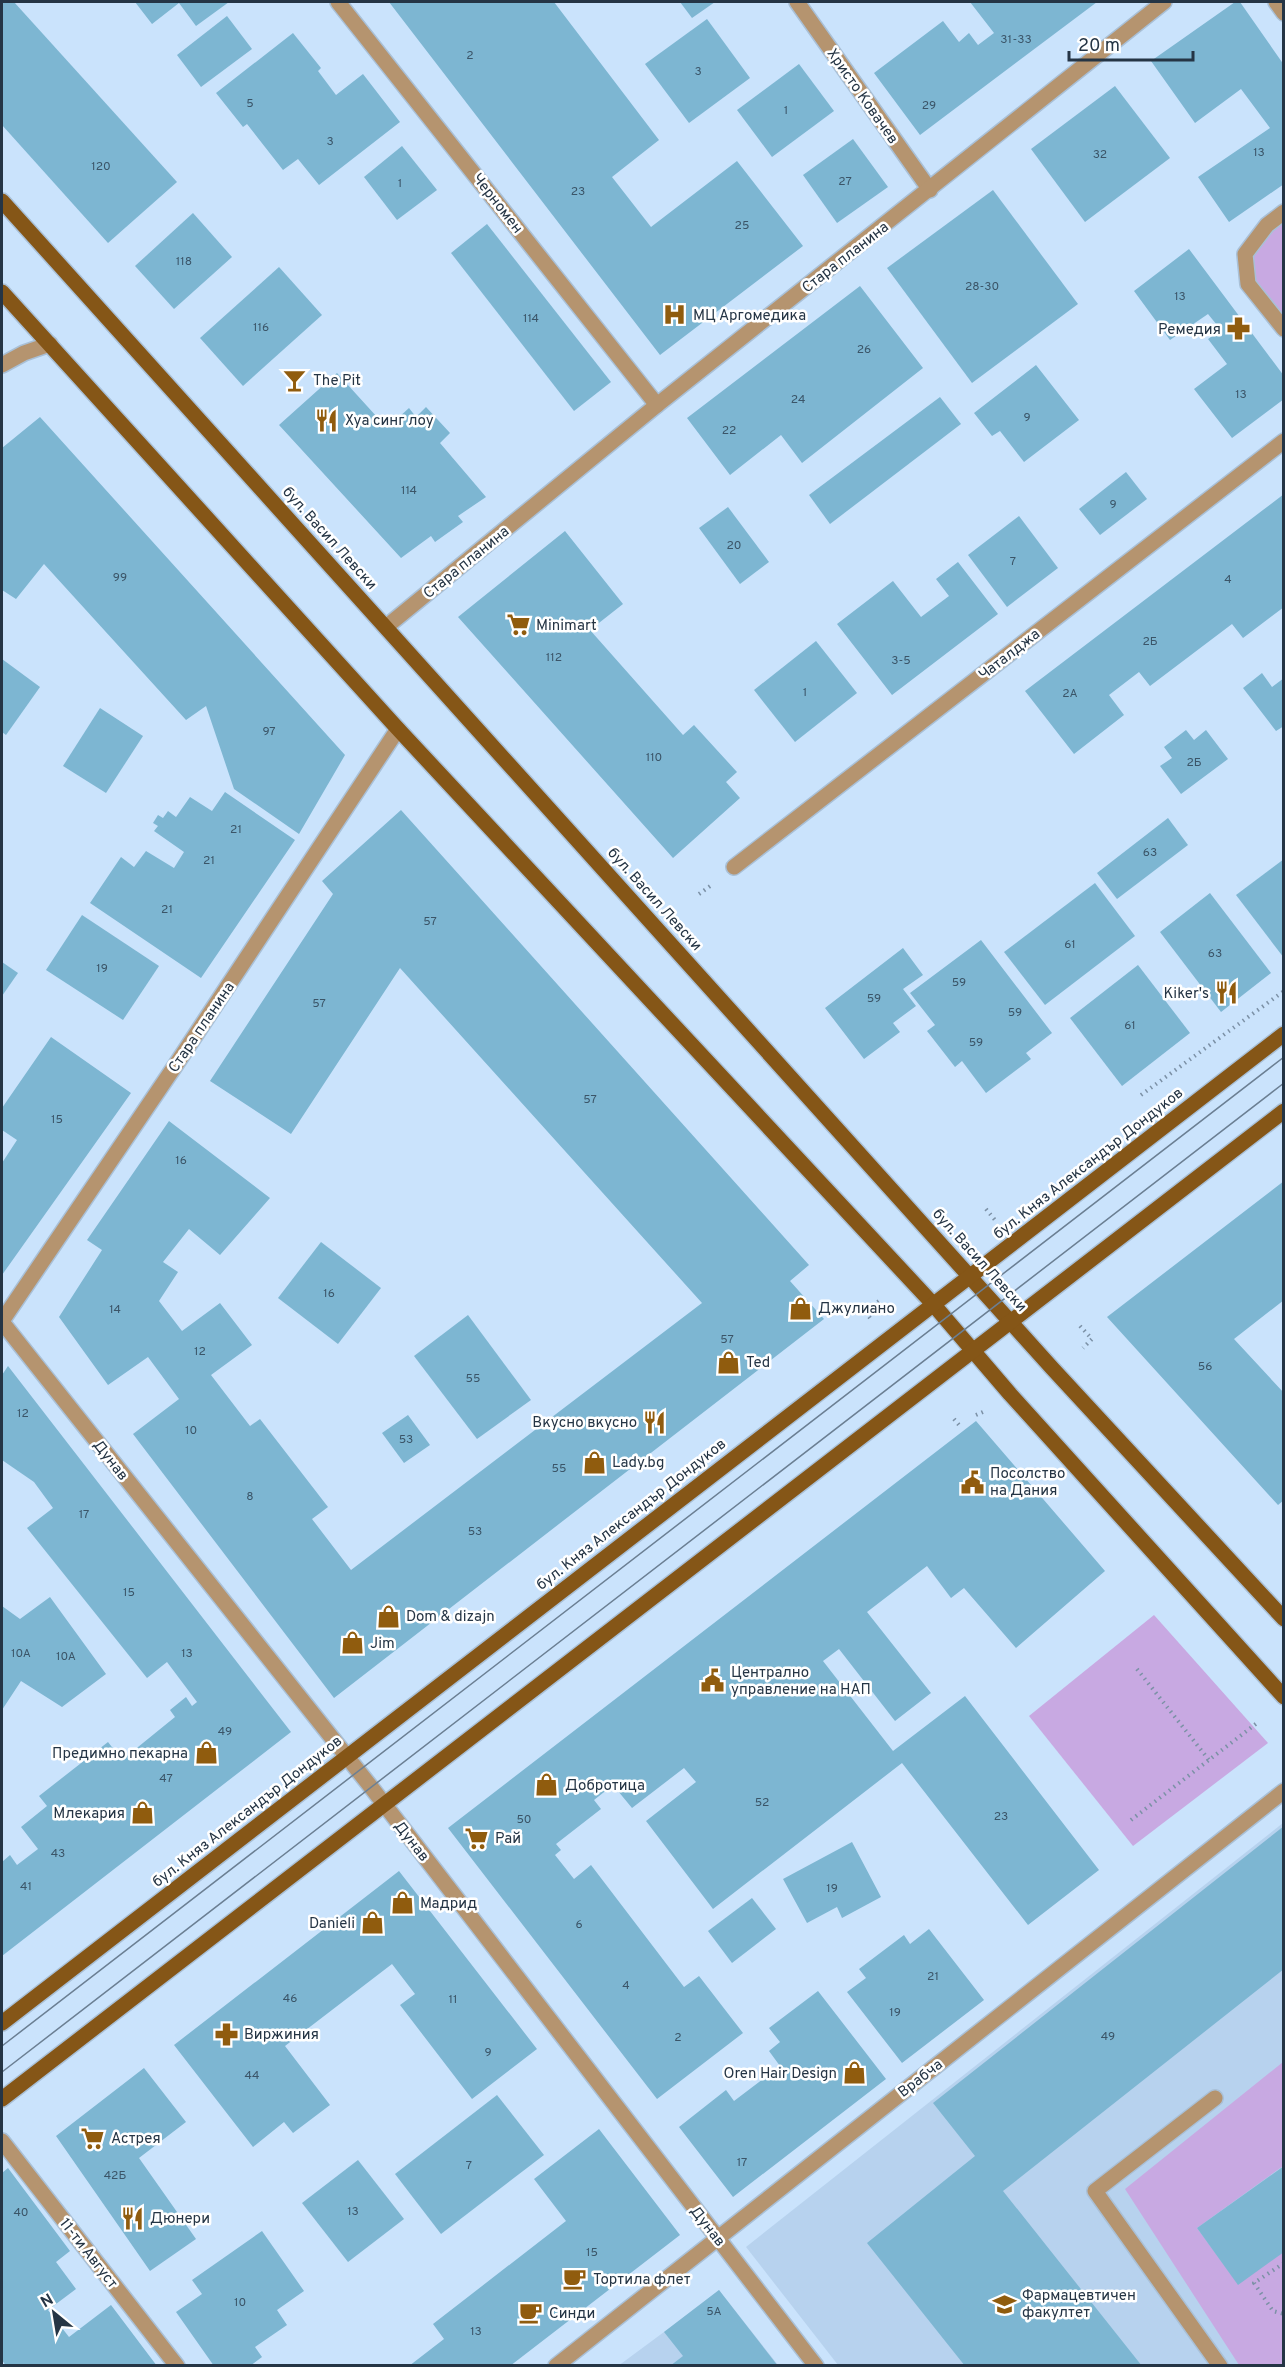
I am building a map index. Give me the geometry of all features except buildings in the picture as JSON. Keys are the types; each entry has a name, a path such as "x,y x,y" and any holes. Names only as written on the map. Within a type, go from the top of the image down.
{"main road":[{"name":"бул. Васил Левски","path":"2,201 1010,1321 1284,1619"},
{"path":"2,292 398,729 933,1304 1284,1697"},
{"name":"бул. Княз Александър Дондуков","path":"2,2023 1284,1034"},
{"path":"2,2099 1284,1111"}],"street":[{"name":"Черномен","path":"338,2 657,405"},
{"name":"Христо Ковачев","path":"797,2 930,190"},
{"name":"Стара планина","path":"386,627 657,405 1164,2"},
{"path":"1276,2 1284,13"},
{"path":"1284,212 1266,225 1245,254 1248,284 1284,329"},
{"path":"2,365 24,353 50,344"},
{"name":"Чаталджа","path":"734,867 1284,441"},
{"name":"Стара планина","path":"2,1322 398,729"},
{"name":"Дунав","path":"2,1322 383,1804 816,2366"},
{"name":"Врабча","path":"556,2366 1284,1791"},
{"path":"1215,2098 1095,2191 1220,2366"},
{"name":"11-ти Август","path":"2,2141 177,2366"}],"path":[{"path":"1142,1095 1284,991"},
{"path":"865,1311 879,1301"},
{"path":"1080,1326 1092,1339 1083,1348"},
{"path":"976,1416 986,1410"},
{"path":"954,1419 959,1425"},
{"path":"1137,1669 1209,1761"},
{"path":"1131,1820 1257,1723"},
{"path":"1284,2263 1254,2283 1273,2311 1284,2314"}],"shaded area":[{"path":"1283,212 1283,329 1248,284 1245,254"},
{"path":"1154,1615 1268,1743 1133,1846 1029,1716"},
{"path":"1283,1823 1283,2365 838,2365 746,2247"},
{"path":"1283,2062 1283,2166 1197,2228 1238,2284 1283,2252 1283,2365 1239,2365 1125,2189"},
{"path":"719,2290 778,2365 618,2366 664,2332"}],"tram line":[{"path":"2,2046 1284,1057"},
{"path":"2,2072 1284,1083"}],"place":[{"name":"МЦ Аргомедика","path":"675,315"},
{"name":"Ремедия","path":"1239,329"},
{"name":"The Pit","path":"295,380"},
{"name":"Хуа синг лоу","path":"327,420"},
{"name":"Minimart","path":"518,625"},
{"name":"Kiker's","path":"1227,993"},
{"name":"Джулиано","path":"800,1308"},
{"name":"Ted","path":"728,1362"},
{"name":"Вкусно вкусно","path":"655,1422"},
{"name":"Lady.bg","path":"594,1462"},
{"name":"Посолство на Дания","path":"972,1482"},
{"name":"Dom & dizajn","path":"388,1616"},
{"name":"Jim","path":"352,1643"},
{"name":"Централно управление на НАП","path":"713,1681"},
{"name":"Предимно пекарна","path":"206,1753"},
{"name":"Добротица","path":"547,1785"},
{"name":"Млекария","path":"143,1813"},
{"name":"Рай","path":"477,1838"},
{"name":"Мадрид","path":"402,1903"},
{"name":"Danieli","path":"373,1923"},
{"name":"Виржиния","path":"226,2034"},
{"name":"Oren Hair Design","path":"855,2073"},
{"name":"Астрея","path":"93,2138"},
{"name":"Дюнери","path":"132,2218"},
{"name":"Тортила флет","path":"575,2279"},
{"name":"Фармацевтичен факултет","path":"1004,2304"},
{"name":"Синди","path":"531,2313"}]}
